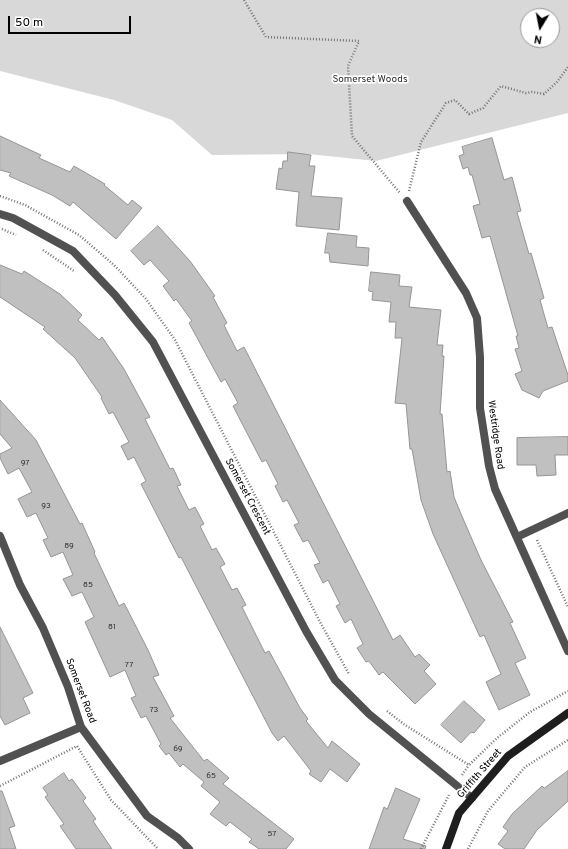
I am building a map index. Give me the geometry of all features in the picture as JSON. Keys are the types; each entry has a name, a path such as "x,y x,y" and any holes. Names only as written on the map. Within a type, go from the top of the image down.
{"street":[{"name":"Westridge Road","path":"407,201 466,293 477,318 480,357 480,408 489,466 495,489 568,651"},
{"name":"Somerset Crescent","path":"0,214 13,218 72,251 115,295 153,342 306,631 335,680 368,714 472,798"},
{"path":"517,537 568,513"},
{"name":"Somerset Road","path":"0,536 20,585 43,628 68,687 81,727 148,816 178,838 189,849"},
{"name":"Griffith Street","path":"446,849 459,813 508,756 568,713"},
{"path":"0,761 81,727"}],"path":[{"path":"244,0 266,37 359,41 348,66 352,136 407,201"},
{"path":"407,201 421,142 446,103 455,100 469,114 483,108 501,86 526,93 532,92 544,94 557,82 568,67"},
{"path":"0,196 25,205 79,235 114,265 146,299 175,340 320,622 351,677"},
{"path":"532,530 568,607"},
{"path":"421,849 455,785 468,765 530,712 568,691"},
{"path":"386,710 405,725 468,765"},
{"path":"468,849 488,811 526,767 568,740"},
{"path":"0,786 77,746 110,800 158,849"}],"green space":[{"name":"Somerset Woods","path":"0,0 568,0 568,113 376,161 308,154 212,155 172,120 114,100 0,71"}],"building":[{"path":"0,136 41,155 39,158 70,172 74,166 105,184 104,185 128,205 132,200 142,208 116,239 73,202 70,206 52,195 9,176 11,173 0,170"},
{"path":"492,138 504,180 512,177 521,211 517,212 544,298 540,300 548,328 552,327 568,375 568,381 543,391 539,398 522,390 515,374 522,371 515,349 519,348 516,336 518,336 490,236 482,238 473,206 480,204 472,175 470,175 468,167 463,169 459,156 464,154 462,147"},
{"path":"288,152 311,155 309,166 315,166 311,196 342,198 339,230 296,226 299,192 276,189 279,168 282,169 283,161 287,161"},
{"path":"158,226 190,261 215,296 213,297 227,323 224,325 237,351 244,347 393,640 400,635 415,657 419,654 430,665 424,671 436,684 415,704 383,672 379,675 369,661 366,662 357,648 363,644 351,619 345,623 336,606 340,604 328,580 323,583 314,565 320,563 308,540 303,542 294,525 299,523 287,500 283,502 275,486 278,484 266,460 262,462 233,406 238,403 225,379 221,382 189,323 192,321 176,299 174,301 163,286 169,281 150,260 144,265 131,251"},
{"path":"328,233 357,236 356,247 369,248 368,266 330,262 329,253 325,253"},
{"path":"0,265 22,274 24,271 60,294 82,315 78,320 99,340 102,337 124,369 150,417 145,419 170,469 173,468 181,485 177,486 189,510 195,507 204,524 200,526 212,550 216,548 225,564 220,567 232,590 237,588 246,605 242,607 265,653 269,651 300,708 308,719 306,721 328,748 332,741 360,764 347,782 330,769 321,782 309,774 311,771 284,736 278,741 272,733 181,557 179,558 141,484 146,481 134,457 128,460 121,446 129,442 113,412 109,414 101,398 102,397 75,358 43,329 45,327 0,297"},
{"path":"371,272 400,275 399,286 412,287 409,307 441,310 437,345 443,345 442,356 444,356 440,414 442,414 447,472 450,471 454,497 461,514 481,560 513,622 510,623 526,658 515,663 530,695 499,710 486,682 501,674 484,635 480,637 433,534 421,500 412,449 410,449 406,404 395,403 402,338 395,338 396,322 389,322 391,302 372,300 373,292 369,291"},
{"path":"0,400 36,440 80,524 82,523 95,552 94,553 119,606 124,603 148,650 159,675 153,677 174,716 170,718 204,761 207,759 229,778 223,784 294,839 286,849 259,849 249,842 252,839 230,822 226,826 210,814 220,802 201,786 204,782 183,764 180,767 169,753 166,755 159,746 161,744 146,716 141,718 131,698 136,696 125,670 110,677 85,622 94,617 82,592 72,596 63,579 73,575 63,552 51,557 43,540 48,538 36,513 27,517 18,499 32,492 19,468 8,474 0,458 0,454 12,448 0,434"},
{"path":"568,437 568,455 555,455 556,475 537,476 536,465 517,465 517,438"},
{"path":"0,627 33,693 23,698 30,713 5,725 0,716"},
{"path":"464,701 485,720 474,733 471,732 461,743 441,725"},
{"path":"568,771 568,801 537,830 524,849 505,849 498,844 508,831 503,827 512,814 542,786 544,788"},
{"path":"64,773 69,781 72,779 86,798 83,801 96,819 93,821 112,849 76,849 60,826 64,824 45,797 48,795 43,788"},
{"path":"396,788 420,799 403,839 426,846 425,849 369,849 384,807 387,809"},
{"path":"0,791 2,791 15,826 9,828 16,849 0,849"}]}
